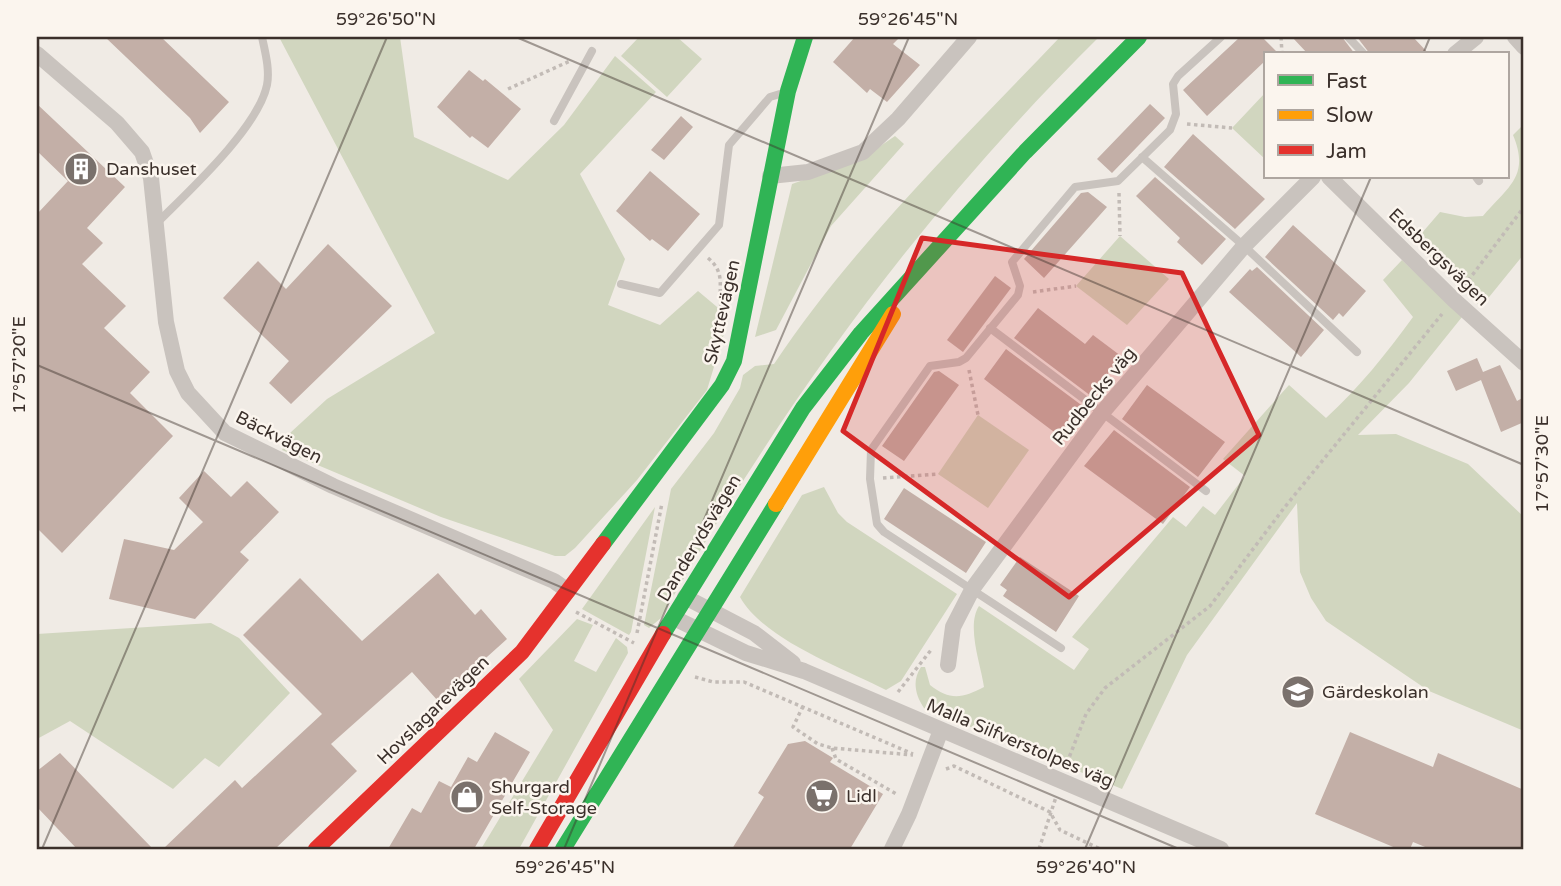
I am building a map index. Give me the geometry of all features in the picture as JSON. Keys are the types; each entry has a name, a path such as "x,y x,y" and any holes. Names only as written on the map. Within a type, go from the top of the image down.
{"main road":[{"name":"Skyttevägen","path":"568,591 722,385 734,361 788,91 805,37"},
{"name":"Danderydsvägen","path":"537,849 685,597 803,408 861,333 1025,152 1139,37"},
{"name":"Danderydsvägen","path":"563,849 923,267"},
{"name":"Hovslagarevägen","path":"316,849 522,652 568,591"}],"street":[{"path":"770,176 808,172 863,152 898,119 969,37"},
{"path":"1457,52 1476,37"},
{"path":"1515,37 1524,47"},
{"name":"Bäckvägen","path":"38,57 117,123 142,152 151,178 166,322 177,371 188,393 225,433 333,486 545,578 568,591"},
{"name":"Rudbecks väg","path":"948,665 953,626 972,588 1101,414 1244,246 1312,178"},
{"name":"Edsbergsvägen","path":"1330,178 1454,300 1524,363"},
{"name":"Malla Silfverstolpes väg","path":"685,597 754,633 804,671"},
{"name":"Malla Silfverstolpes väg","path":"674,618 746,653 804,671 1221,849"},
{"path":"898,847 941,730"}],"lane":[{"path":"155,224 222,155 256,109 267,85 267,61 262,37"},
{"path":"1061,648 884,531 877,523 870,479 871,450 930,366 959,362 967,358 1017,295 1020,286 1012,262 1076,187 1118,181 1175,123 1173,84 1221,37"},
{"path":"1348,37 1362,52"},
{"path":"554,121 592,51"},
{"path":"621,284 660,293 719,225 729,145 770,97 788,91"},
{"path":"1143,157 1244,246 1357,352"},
{"path":"990,328 1206,491"}],"path":[{"path":"508,89 592,51"},
{"path":"1175,123 1232,128"},
{"path":"1118,181 1120,236"},
{"path":"1039,849 1075,737 1086,714 1105,688 1210,606 1284,508 1454,300 1524,207"},
{"path":"698,249 719,268 723,279 719,293 721,306 731,316 742,320"},
{"path":"1017,295 1076,286"},
{"path":"967,358 978,415"},
{"path":"870,479 938,474"},
{"path":"575,611 635,643 663,500"},
{"path":"898,692 917,665 953,626"},
{"path":"695,677 713,682 744,682 803,706 915,755 832,748 818,744 793,727 803,706"},
{"path":"832,748 836,759 900,796"},
{"path":"944,770 954,766 1050,811 1060,830 1100,849"}],"highlighted area":[{"path":"922,238 1182,273 1259,435 1069,597 843,431"}],"green space":[{"path":"279,37 400,37 414,137 508,180 564,125 615,56 656,92 580,174 625,259 608,305 660,325 698,291 729,317 707,390 637,480 565,556 555,556 441,517 282,450 290,433 327,399 435,333"},
{"path":"639,37 677,37 702,59 667,97 621,56"},
{"path":"1060,37 1099,37 1034,103 973,171 859,312 756,461 661,618 649,628 644,625 671,489 714,433 740,388 743,375 755,366 774,364 805,320 874,235"},
{"path":"1264,94 1264,158 1232,128"},
{"path":"1524,124 1524,254 1481,307 1415,241 1440,212 1465,217 1483,216 1514,180 1519,161 1513,135"},
{"path":"895,136 904,144 831,226 776,330 755,337 792,184 860,160"},
{"path":"1120,236 1169,279 1127,325 1076,286"},
{"path":"1402,260 1462,317 1409,383 1358,435 1396,434 1468,464 1524,517 1524,731 1429,691 1326,621 1311,598 1300,572 1297,503 1187,655 1122,789 924,708 916,688 916,677 921,667 925,667 930,685 950,696 970,694 984,687 974,635 975,614 979,606 1074,670 1089,649 1072,637 1173,517 1186,527 1203,506 1215,515 1245,476 1223,459 1289,385 1326,418 1350,395 1382,357 1413,317 1383,280"},
{"path":"978,415 1029,450 988,508 938,474"},
{"path":"824,487 838,513 847,522 957,594 901,681 886,690 785,640 751,612 740,597 802,495"},
{"path":"655,507 631,632 629,635 582,609"},
{"path":"577,619 593,625 574,661 596,672 616,638 627,647 628,653 519,849 481,849 553,730 519,679"},
{"path":"211,623 239,638 290,693 219,767 205,758 173,789 70,721 37,739 37,634"}],"building":[{"path":"105,37 161,37 229,102 200,133 190,118"},
{"path":"855,37 900,37 893,44 920,65 887,102 870,89 867,93 833,62"},
{"path":"1240,37 1262,37 1276,51 1264,52 1264,62 1207,116 1183,90"},
{"path":"1292,37 1342,37 1353,52 1306,52"},
{"path":"1357,37 1413,37 1427,52 1368,52"},
{"path":"469,70 483,81 485,79 521,109 488,148 472,136 470,138 437,107"},
{"path":"37,104 125,187 87,228 103,243 82,264 126,306 104,328 150,372 130,393 173,436 62,553 37,528 37,214 68,181 37,151"},
{"path":"1150,104 1165,118 1112,173 1097,159"},
{"path":"681,116 693,127 664,160 651,150"},
{"path":"1193,134 1265,199 1235,229 1164,167"},
{"path":"650,171 700,214 668,251 652,239 650,241 616,211"},
{"path":"1155,177 1226,239 1202,265 1177,242 1180,238 1136,196"},
{"path":"1088,192 1107,207 1044,278 1024,259 1081,193"},
{"path":"1293,225 1366,291 1343,317 1339,313 1333,320 1265,257"},
{"path":"328,244 392,306 291,404 269,383 289,361 223,298 258,261 286,289"},
{"path":"1257,267 1324,330 1301,357 1229,292 1250,269 1252,271"},
{"path":"995,276 1011,288 963,352 947,340"},
{"path":"1038,308 1085,344 1093,335 1121,356 1091,396 1014,338"},
{"path":"1006,349 1084,407 1062,438 984,379"},
{"path":"1477,358 1483,372 1500,365 1517,401 1524,397 1524,422 1501,432 1481,380 1456,391 1447,371"},
{"path":"939,371 959,385 904,461 882,446 934,372"},
{"path":"1147,385 1225,442 1198,477 1122,419"},
{"path":"1114,430 1190,487 1163,524 1084,466"},
{"path":"204,471 231,497 247,481 279,512 240,552 249,560 195,619 109,599 124,539 174,550 203,522 179,498"},
{"path":"904,488 986,542 966,573 884,519"},
{"path":"1020,557 1079,596 1056,632 1003,596 1007,590 1000,585"},
{"path":"438,573 475,615 481,609 507,639 438,701 412,672 331,744 357,771 275,849 163,849 235,780 242,788 322,714 243,635 300,578 362,641"},
{"name":"Shurgard Self-Storage","path":"495,732 530,752 474,849 388,849 412,808 421,813 439,781 451,787 468,757 477,762"},
{"path":"1350,732 1433,767 1438,753 1524,790 1524,849 1430,849 1413,842 1410,849 1398,849 1315,814"},
{"name":"Lidl","path":"805,741 833,758 830,762 883,794 850,849 732,849 764,797 758,793 788,744"},
{"path":"60,753 153,849 77,849 37,807 37,771"}],"traffic: fast":[{"path":"603,544 722,385 734,361 788,91 805,37"},
{"path":"663,634 803,408 861,333 1025,152 1139,37"},
{"path":"563,849 776,504"}],"traffic: slow":[{"path":"776,504 893,314"}],"traffic: jam":[{"path":"316,849 522,652 603,544"},
{"path":"537,849 663,634"}],"place":[{"name":"Danshuset","path":"81,169"},
{"name":"Gärdeskolan","path":"1298,692"},
{"name":"Lidl","path":"822,796"},
{"name":"Shurgard Self-Storage","path":"467,797"}]}
